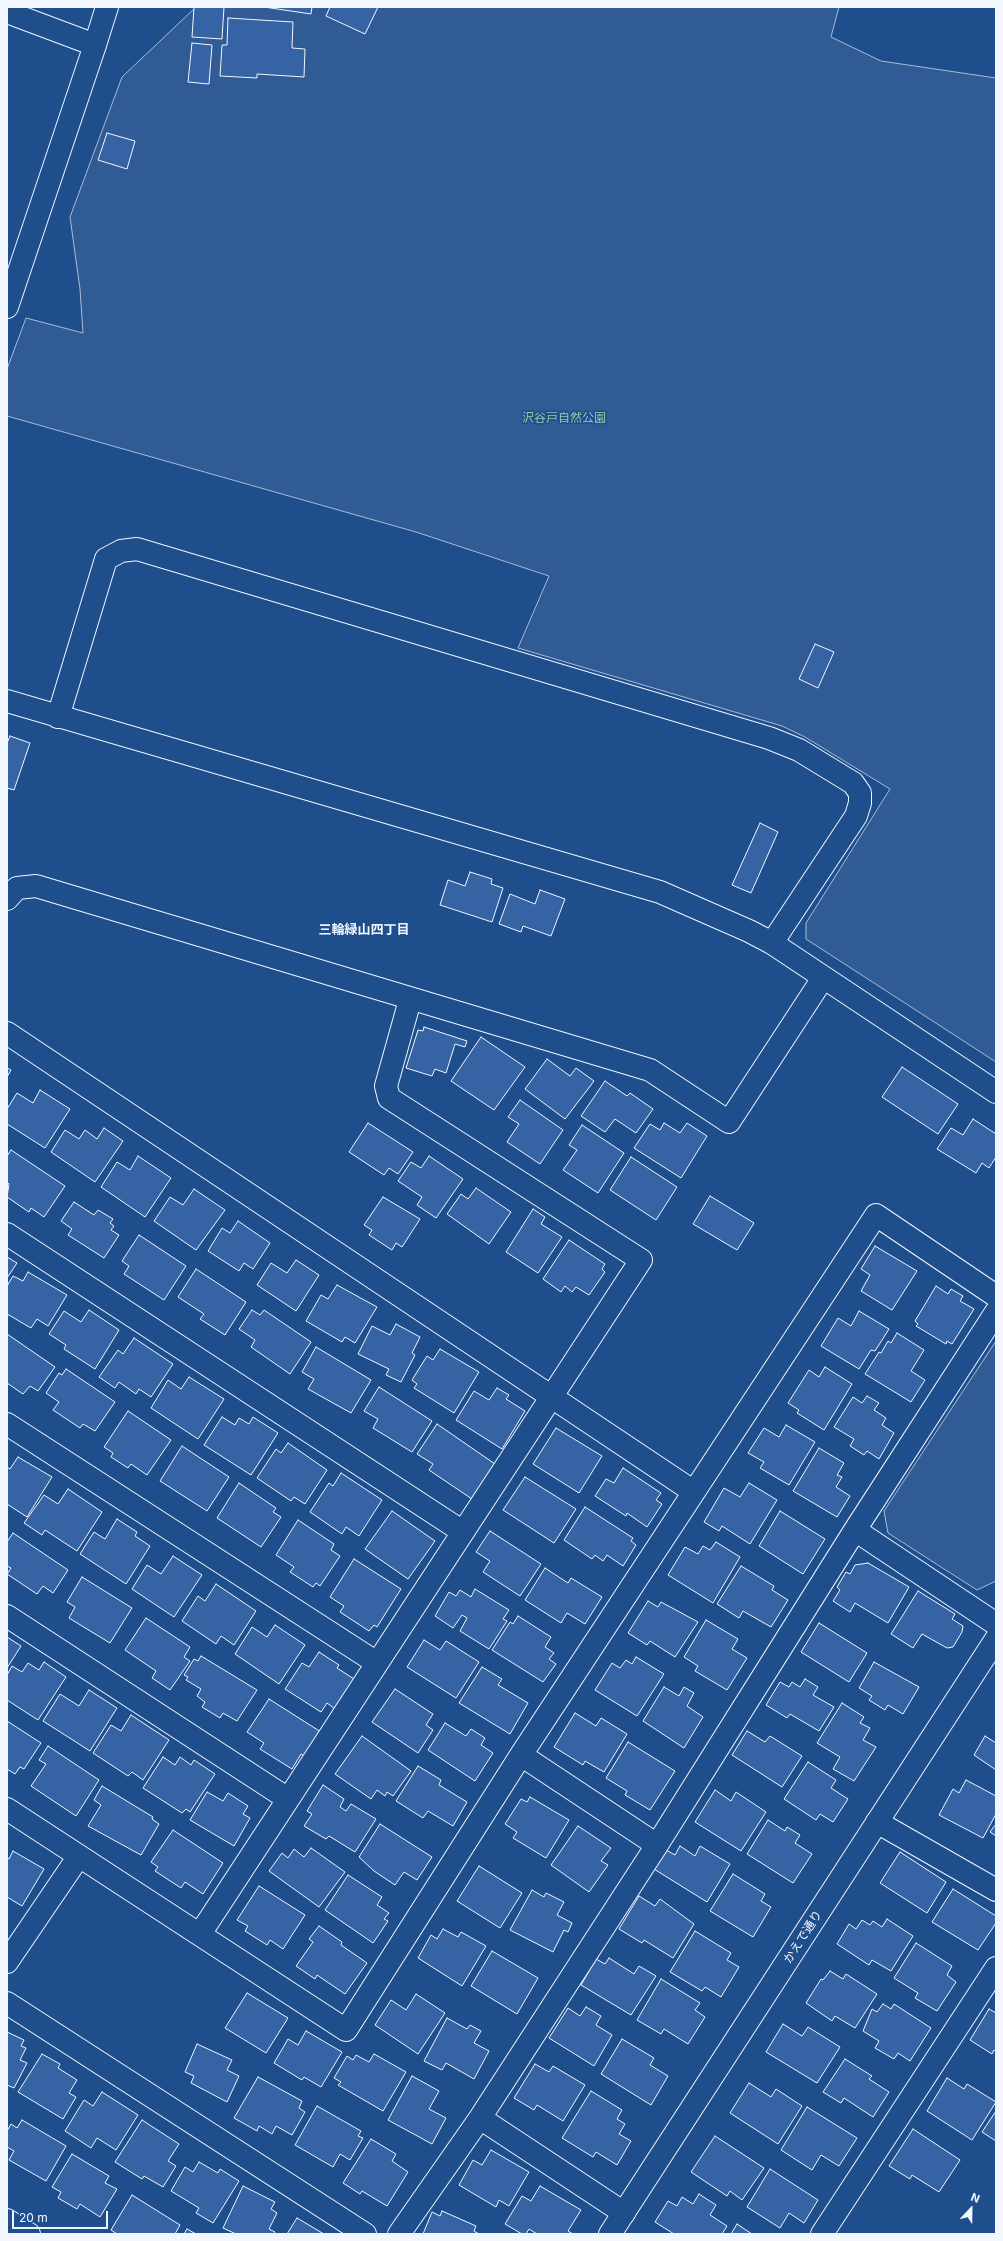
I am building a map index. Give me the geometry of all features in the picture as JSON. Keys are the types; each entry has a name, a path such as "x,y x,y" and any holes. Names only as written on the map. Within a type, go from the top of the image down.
{"street":[{"path":"7,307 107,7"},
{"path":"7,12 94,45"},
{"path":"58,716 106,559 121,551 137,549 769,738 799,750 853,783 860,793 860,803 856,816 772,943"},
{"path":"7,702 660,892 749,931 772,943 996,1092"},
{"path":"7,899 17,888 36,886 410,1000 650,1070 729,1122 823,978"},
{"path":"200,1934 641,1260 389,1098 386,1086 410,1000"},
{"path":"7,1033 694,1492"},
{"path":"7,1809 346,2030 521,1755 876,1215 996,1296"},
{"path":"7,1234 463,1532"},
{"path":"399,2234 480,2118 656,1845 855,1530 996,1312"},
{"path":"7,1424 377,1663"},
{"path":"855,1530 996,1624"},
{"path":"7,1616 288,1799"},
{"name":"かえで通り","path":"610,2234 996,1639"},
{"path":"521,1755 656,1845"},
{"path":"878,1822 996,1890"},
{"path":"7,1962 79,1856"},
{"path":"822,2234 996,1968"},
{"path":"7,2003 365,2234"},
{"path":"480,2118 624,2213"},
{"path":"7,2220 29,2234"}],"shaded area":[{"path":"196,7 839,7 831,37 881,61 996,78 996,1062 806,939 806,923 890,789 805,737 782,726 518,648 549,576 416,532 7,416 7,369 26,318 83,333 80,289 70,217 122,77"},
{"path":"996,1341 996,1581 977,1590 888,1533 884,1511"}],"building":[{"path":"194,7 224,7 222,39 192,37"},
{"path":"264,7 312,7 311,14"},
{"path":"330,7 378,7 365,34 326,16"},
{"path":"228,18 293,22 292,48 305,49 304,77 257,74 257,78 220,76 222,45 227,45"},
{"path":"192,43 212,45 209,84 188,82"},
{"path":"107,133 135,141 127,169 98,160"},
{"path":"815,644 834,652 818,688 799,679"},
{"path":"10,736 30,743 14,790 7,788 7,743"},
{"path":"760,823 778,832 751,893 732,885"},
{"path":"470,872 492,879 491,884 503,888 492,922 440,905 448,880 465,886"},
{"path":"540,890 565,899 551,936 523,926 521,932 499,924 510,894 535,904"},
{"path":"424,1027 467,1041 465,1047 455,1044 446,1073 435,1069 432,1076 406,1068 418,1030 423,1031"},
{"path":"481,1037 525,1067 494,1110 451,1081"},
{"path":"547,1059 570,1076 576,1068 594,1081 565,1119 525,1089"},
{"path":"902,1067 958,1104 938,1134 882,1097"},
{"path":"7,1068 11,1070 7,1077"},
{"path":"605,1081 627,1096 630,1093 653,1109 636,1133 615,1119 605,1132 581,1116"},
{"path":"40,1090 70,1109 45,1148 7,1124 7,1109 17,1093 33,1103"},
{"path":"520,1100 563,1130 540,1164 507,1142 519,1124 508,1117"},
{"path":"973,1119 996,1134 996,1157 989,1168 982,1163 976,1173 937,1149 951,1128 963,1135"},
{"path":"368,1123 413,1152 398,1174 389,1168 384,1175 349,1152"},
{"path":"664,1123 680,1133 687,1123 707,1136 681,1178 634,1148 650,1124 660,1130"},
{"path":"582,1125 624,1153 598,1193 563,1170 577,1150 569,1145"},
{"path":"104,1128 123,1141 95,1182 51,1152 65,1130 79,1139 85,1130 97,1139"},
{"path":"11,1150 65,1186 44,1217 31,1208 29,1212 7,1197 9,1184 7,1182 7,1156"},
{"path":"138,1156 171,1178 145,1217 101,1187 117,1162 130,1170"},
{"path":"429,1156 463,1179 436,1218 417,1205 422,1197 398,1181 411,1162 421,1168"},
{"path":"631,1157 677,1187 656,1220 610,1190"},
{"path":"476,1188 511,1212 489,1244 447,1214 461,1194 468,1199"},
{"path":"194,1189 225,1210 196,1250 154,1221 170,1197 183,1205"},
{"path":"710,1196 754,1223 737,1250 693,1224"},
{"path":"383,1197 420,1219 402,1247 396,1243 392,1250 369,1235 372,1230 364,1225"},
{"path":"74,1202 94,1215 98,1210 113,1219 110,1223 114,1226 111,1230 119,1235 104,1258 68,1235 72,1229 61,1221"},
{"path":"533,1209 545,1217 541,1224 562,1237 538,1273 506,1252"},
{"path":"238,1221 270,1243 253,1269 244,1263 239,1271 208,1251 222,1228 230,1233"},
{"path":"139,1235 186,1266 164,1300 124,1274 129,1266 122,1261"},
{"path":"569,1240 605,1264 602,1269 605,1272 589,1295 576,1287 572,1292 565,1286 561,1292 543,1279"},
{"path":"875,1246 917,1271 892,1310 861,1291 870,1275 861,1269"},
{"path":"7,1257 17,1263 7,1278"},
{"path":"296,1260 319,1275 296,1311 257,1285 271,1263 287,1273"},
{"path":"196,1269 246,1302 225,1335 200,1319 204,1314 178,1297"},
{"path":"28,1272 67,1295 48,1326 37,1319 31,1328 7,1314 7,1286 13,1276 23,1281"},
{"path":"337,1285 377,1307 355,1343 345,1337 342,1342 306,1321 321,1295 328,1299"},
{"path":"936,1286 948,1294 951,1289 963,1296 960,1301 974,1309 952,1344 947,1341 946,1344 916,1326 918,1324 915,1321"},
{"path":"89,1310 119,1330 95,1369 64,1349 66,1345 49,1334 64,1311 81,1322"},
{"path":"252,1310 260,1315 264,1310 311,1342 290,1374 251,1347 255,1340 239,1329"},
{"path":"859,1311 889,1329 875,1351 871,1350 859,1369 821,1346 838,1318 851,1326"},
{"path":"396,1324 420,1337 412,1353 415,1355 401,1382 386,1375 389,1369 358,1354 372,1326 390,1335"},
{"path":"897,1333 924,1350 911,1371 925,1380 911,1402 865,1374 879,1352 881,1353 888,1341 891,1343"},
{"path":"7,1334 55,1367 38,1391 30,1386 23,1394 7,1383"},
{"path":"134,1338 173,1364 151,1397 139,1389 136,1394 119,1382 115,1388 99,1377 118,1350 123,1354"},
{"path":"316,1347 371,1380 351,1413 308,1389 314,1379 302,1372"},
{"path":"440,1349 479,1372 454,1413 414,1388 417,1384 412,1380 427,1356 433,1360"},
{"path":"825,1367 852,1384 824,1430 797,1413 799,1410 788,1403 809,1370 819,1377"},
{"path":"66,1369 115,1402 95,1431 83,1424 80,1428 53,1410 59,1402 46,1393 59,1373 62,1375"},
{"path":"189,1377 224,1399 198,1439 151,1408 168,1380 181,1389"},
{"path":"379,1387 432,1421 412,1452 373,1428 378,1419 364,1411"},
{"path":"497,1388 509,1395 506,1399 525,1411 502,1449 456,1420 474,1391 489,1400"},
{"path":"867,1396 879,1403 874,1410 886,1418 882,1425 894,1433 879,1459 867,1451 864,1455 850,1446 854,1439 834,1427 853,1397 862,1403"},
{"path":"128,1411 171,1440 147,1475 131,1464 128,1468 111,1457 113,1453 104,1447"},
{"path":"222,1417 235,1425 239,1418 249,1424 253,1417 278,1433 251,1475 204,1445"},
{"path":"437,1424 495,1464 472,1499 429,1470 433,1464 417,1454"},
{"path":"786,1425 815,1442 789,1485 760,1468 764,1462 748,1453 764,1428 779,1437"},
{"path":"556,1428 602,1456 579,1493 533,1464"},
{"path":"288,1443 327,1470 305,1504 294,1497 291,1501 257,1478 276,1449 281,1453"},
{"path":"182,1446 229,1477 207,1511 160,1481"},
{"path":"819,1448 844,1463 837,1475 842,1477 836,1487 850,1496 837,1517 793,1491"},
{"path":"18,1457 52,1477 27,1517 7,1504 7,1467 10,1469"},
{"path":"623,1468 661,1493 656,1500 662,1504 647,1527 627,1513 626,1516 595,1496 606,1479 614,1483"},
{"path":"341,1473 382,1500 359,1536 346,1527 342,1534 310,1512 329,1483 333,1486"},
{"path":"525,1477 576,1509 554,1543 503,1510"},
{"path":"239,1483 276,1508 273,1512 281,1517 261,1547 217,1518"},
{"path":"749,1483 777,1500 750,1544 722,1526 719,1531 704,1522 724,1488 740,1497"},
{"path":"68,1489 102,1512 77,1551 45,1530 42,1535 24,1523 44,1495 58,1504"},
{"path":"585,1507 633,1538 631,1541 636,1545 623,1566 607,1555 603,1561 595,1555 592,1559 564,1540"},
{"path":"392,1511 435,1541 408,1579 365,1549"},
{"path":"780,1511 825,1539 803,1574 759,1546"},
{"path":"117,1519 137,1532 135,1536 150,1546 126,1584 80,1554 94,1532 105,1539"},
{"path":"298,1520 334,1544 331,1550 340,1556 320,1586 316,1583 313,1587 290,1572 294,1567 276,1555"},
{"path":"490,1531 541,1564 520,1596 483,1572 490,1561 476,1552"},
{"path":"13,1533 68,1570 53,1593 43,1586 37,1594 7,1574 11,1568 7,1566 7,1542"},
{"path":"716,1542 740,1557 713,1603 668,1575 685,1547 698,1554 703,1546 710,1550"},
{"path":"173,1556 202,1575 174,1617 132,1589 147,1565 161,1574"},
{"path":"354,1559 401,1589 377,1627 374,1625 369,1631 340,1612 344,1606 330,1597"},
{"path":"868,1563 909,1587 888,1623 855,1603 850,1612 833,1601 840,1590 837,1587 846,1572 850,1574 855,1565"},
{"path":"741,1566 774,1586 772,1590 788,1600 771,1627 743,1611 739,1618 717,1604"},
{"path":"545,1568 568,1583 571,1578 602,1597 585,1624 567,1613 561,1623 525,1600"},
{"path":"82,1577 132,1608 110,1643 69,1618 75,1607 67,1602"},
{"path":"216,1584 256,1611 234,1645 221,1636 216,1644 182,1621 198,1596 205,1601"},
{"path":"475,1589 509,1610 503,1619 507,1621 489,1649 460,1631 467,1618 462,1615 453,1628 435,1616 449,1592 456,1596 460,1590 471,1597"},
{"path":"918,1591 955,1614 952,1619 963,1626 962,1632 953,1647 947,1648 922,1634 913,1648 891,1634"},
{"path":"648,1601 658,1607 661,1602 698,1622 675,1657 650,1641 647,1645 628,1633"},
{"path":"518,1616 551,1637 545,1647 554,1653 549,1659 556,1664 543,1682 492,1650 510,1622 513,1624"},
{"path":"146,1618 190,1647 184,1657 190,1661 170,1690 152,1678 156,1671 125,1650"},
{"path":"706,1620 738,1639 732,1649 747,1658 727,1690 695,1671 698,1666 684,1657"},
{"path":"819,1623 867,1653 849,1682 801,1652"},
{"path":"275,1625 305,1645 279,1684 235,1654 252,1627 267,1637"},
{"path":"7,1637 21,1646 7,1668"},
{"path":"424,1640 440,1650 446,1641 479,1662 456,1698 407,1667"},
{"path":"319,1652 339,1665 337,1668 354,1679 335,1709 327,1703 321,1712 285,1689 302,1663 309,1667"},
{"path":"201,1656 257,1690 237,1721 223,1713 220,1718 202,1707 205,1702 197,1696 201,1689 186,1680 188,1677 184,1675 194,1659 198,1661"},
{"path":"636,1657 664,1674 637,1716 595,1690 612,1663 620,1668 626,1660 632,1664"},
{"path":"44,1662 66,1677 38,1720 7,1700 7,1675 12,1666 22,1672 28,1663 39,1670"},
{"path":"874,1662 919,1687 903,1714 888,1705 885,1710 869,1700 872,1696 859,1688"},
{"path":"482,1667 502,1679 498,1685 528,1703 510,1734 459,1703"},
{"path":"805,1679 818,1687 813,1695 834,1707 819,1731 790,1714 787,1718 766,1705 780,1682 789,1687 792,1682 800,1687"},
{"path":"664,1687 679,1696 684,1687 694,1693 687,1706 703,1717 684,1748 643,1721"},
{"path":"395,1689 433,1714 426,1725 433,1730 418,1753 372,1722"},
{"path":"89,1690 117,1708 90,1751 43,1721 60,1694 79,1706"},
{"path":"269,1699 321,1732 305,1757 301,1754 292,1769 260,1749 264,1743 247,1732"},
{"path":"842,1703 864,1717 860,1723 870,1728 863,1740 876,1747 854,1781 833,1769 840,1757 817,1743"},
{"path":"575,1713 596,1726 601,1718 627,1734 604,1772 585,1761 583,1765 554,1747"},
{"path":"131,1715 169,1740 143,1780 132,1772 128,1776 93,1753 111,1725 121,1731"},
{"path":"7,1721 41,1743 24,1769 20,1767 15,1774 7,1769"},
{"path":"445,1723 466,1736 471,1729 485,1738 481,1745 493,1753 475,1781 428,1750"},
{"path":"747,1731 765,1742 770,1736 802,1756 782,1787 732,1755"},
{"path":"362,1736 411,1771 393,1796 387,1792 385,1796 377,1790 371,1799 335,1774"},
{"path":"985,1736 996,1743 996,1770 974,1755"},
{"path":"628,1742 675,1771 650,1810 625,1795 627,1791 606,1778"},
{"path":"48,1746 99,1780 76,1816 31,1786 46,1764 39,1760"},
{"path":"163,1757 175,1765 180,1757 191,1765 194,1760 215,1774 190,1812 186,1809 182,1813 143,1788"},
{"path":"808,1762 836,1780 831,1788 848,1799 833,1822 820,1814 816,1820 784,1799"},
{"path":"418,1766 441,1780 439,1785 467,1802 453,1826 428,1811 423,1818 396,1801"},
{"path":"966,1780 996,1796 996,1814 983,1838 939,1815 953,1789 959,1793"},
{"path":"323,1785 344,1799 340,1807 346,1811 351,1804 376,1819 355,1852 329,1836 326,1839 304,1826 312,1814 307,1811"},
{"path":"102,1786 153,1817 152,1819 159,1824 141,1855 88,1826 101,1805 94,1800"},
{"path":"715,1790 731,1801 736,1792 766,1812 741,1851 695,1822"},
{"path":"207,1792 223,1801 228,1793 248,1806 243,1814 250,1818 234,1846 190,1820"},
{"path":"530,1797 569,1820 546,1858 513,1838 517,1832 505,1824 521,1799 527,1802"},
{"path":"768,1820 785,1831 787,1827 800,1835 795,1843 812,1854 793,1883 747,1854"},
{"path":"380,1824 432,1857 417,1880 404,1872 395,1885 374,1871 359,1857"},
{"path":"996,1824 996,1836 990,1832"},
{"path":"578,1826 611,1848 601,1861 608,1865 589,1892 551,1865"},
{"path":"173,1830 223,1863 203,1894 185,1882 181,1888 155,1871 158,1867 151,1862"},
{"path":"680,1846 695,1856 700,1846 730,1864 707,1902 654,1869 666,1850 675,1855"},
{"path":"311,1848 345,1872 319,1907 269,1871 282,1853 288,1858 294,1849 304,1857"},
{"path":"13,1851 44,1869 22,1906 7,1897 7,1858 9,1859"},
{"path":"900,1852 946,1882 927,1913 880,1883"},
{"path":"479,1866 522,1893 500,1928 457,1901"},
{"path":"733,1874 765,1894 761,1901 771,1907 753,1937 710,1911"},
{"path":"348,1875 382,1897 377,1905 389,1913 384,1919 388,1921 373,1943 325,1910"},
{"path":"259,1886 305,1915 283,1949 270,1940 267,1945 245,1931 248,1926 237,1920"},
{"path":"953,1889 996,1916 996,1923 978,1950 932,1922"},
{"path":"532,1890 544,1897 546,1893 564,1902 557,1915 572,1923 568,1932 564,1930 553,1952 510,1930"},
{"path":"639,1896 655,1906 660,1899 694,1924 673,1958 644,1940 642,1943 619,1929"},
{"path":"887,1919 913,1936 891,1971 872,1960 869,1965 837,1944 849,1924 856,1929 862,1920 870,1925 873,1921 882,1927"},
{"path":"319,1926 342,1942 341,1945 367,1963 345,1994 317,1975 315,1979 296,1966 313,1942 309,1939"},
{"path":"443,1929 458,1937 461,1932 486,1946 462,1986 418,1958 431,1935 437,1939"},
{"path":"695,1931 731,1953 727,1960 739,1967 721,1997 705,1987 702,1991 670,1972"},
{"path":"916,1943 952,1966 947,1975 956,1982 937,2011 915,1998 918,1993 894,1978"},
{"path":"492,1951 538,1978 517,2014 471,1986"},
{"path":"609,1958 634,1974 639,1966 656,1976 631,2015 581,1985 596,1959 605,1964"},
{"path":"830,1971 843,1979 846,1974 877,1994 855,2028 835,2016 832,2021 806,2003 821,1979 823,1980"},
{"path":"661,1979 700,2003 695,2010 705,2017 688,2044 664,2029 661,2034 637,2020"},
{"path":"247,1993 288,2018 266,2053 225,2028"},
{"path":"416,1994 445,2013 418,2054 375,2025 391,2000 406,2010"},
{"path":"883,2004 891,2009 894,2004 931,2028 910,2061 898,2053 894,2059 875,2048 879,2041 863,2031 872,2009 877,2012"},
{"path":"586,2007 601,2016 596,2025 612,2035 594,2066 549,2038 568,2008 580,2016"},
{"path":"989,2009 996,2013 996,2051 994,2050 992,2054 970,2040"},
{"path":"447,2018 467,2029 470,2025 481,2031 474,2043 489,2051 474,2079 446,2063 442,2070 424,2061"},
{"path":"783,2024 802,2036 808,2027 840,2047 817,2083 766,2052"},
{"path":"306,2031 342,2052 321,2087 304,2077 302,2080 274,2063 288,2039 298,2045"},
{"path":"7,2032 24,2040 21,2046 26,2048 20,2060 27,2063 14,2088 7,2085"},
{"path":"622,2039 654,2058 650,2065 668,2076 651,2105 601,2074"},
{"path":"197,2044 232,2060 227,2070 239,2076 227,2102 191,2083 194,2076 185,2072"},
{"path":"42,2054 60,2064 58,2068 77,2080 69,2093 76,2097 63,2119 18,2092"},
{"path":"374,2054 406,2072 383,2111 338,2085 341,2082 334,2078 347,2056 353,2060 356,2055 369,2062"},
{"path":"845,2059 872,2076 869,2079 889,2092 873,2117 844,2098 841,2103 823,2092"},
{"path":"535,2064 549,2072 553,2066 585,2085 563,2121 537,2105 534,2110 514,2098"},
{"path":"412,2076 439,2091 429,2109 446,2118 432,2144 388,2120"},
{"path":"258,2077 302,2101 299,2108 305,2112 292,2135 276,2126 272,2134 259,2126 257,2131 234,2118"},
{"path":"947,2078 964,2089 967,2084 996,2102 972,2140 927,2111"},
{"path":"749,2083 771,2097 776,2089 802,2106 778,2144 730,2113"},
{"path":"591,2091 622,2110 617,2119 625,2124 619,2134 631,2141 617,2165 596,2152 593,2157 562,2138"},
{"path":"102,2092 138,2115 116,2150 97,2138 91,2148 65,2131 84,2100 93,2106"},
{"path":"317,2106 361,2131 358,2136 363,2138 350,2160 340,2154 333,2167 295,2145"},
{"path":"807,2107 857,2138 839,2166 821,2155 812,2170 781,2150"},
{"path":"996,2111 996,2141 982,2132"},
{"path":"22,2120 66,2146 46,2181 9,2160 14,2151 7,2147 7,2131 11,2124 17,2128"},
{"path":"142,2120 179,2144 168,2161 176,2166 163,2187 144,2176 142,2179 115,2162"},
{"path":"913,2129 960,2160 939,2192 912,2175 910,2179 889,2166"},
{"path":"715,2136 764,2168 742,2200 730,2191 727,2196 691,2172"},
{"path":"371,2139 396,2154 392,2161 408,2172 387,2206 362,2191 360,2194 343,2183"},
{"path":"491,2150 529,2172 509,2206 499,2200 496,2207 459,2185 473,2160 482,2165"},
{"path":"72,2154 109,2176 105,2183 117,2189 100,2217 80,2204 77,2209 58,2198 61,2192 52,2187"},
{"path":"199,2162 218,2173 220,2169 239,2181 213,2223 196,2213 199,2208 171,2191 185,2167 193,2172"},
{"path":"770,2169 818,2200 804,2223 789,2213 780,2228 747,2207"},
{"path":"243,2186 275,2202 271,2209 277,2213 269,2229 275,2232 274,2234 236,2234 223,2228"},
{"path":"540,2186 581,2210 568,2231 573,2234 537,2234 529,2229 526,2234 522,2234 505,2224 522,2196 531,2201"},
{"path":"699,2194 716,2205 710,2215 727,2226 722,2234 674,2234 655,2222 668,2201 677,2206 682,2197 693,2204"},
{"path":"132,2195 180,2225 175,2234 117,2234 111,2230"},
{"path":"442,2211 476,2226 474,2231 479,2234 423,2234 432,2212 440,2216"},
{"path":"297,2218 324,2234 287,2234"},
{"path":"737,2224 752,2234 731,2234"},
{"path":"187,2229 196,2234 184,2234"}],"district":[{"name":"三輪緑山四丁目","path":"364,930"}],"park label":[{"name":"沢谷戸自然公園","path":"564,418"}]}
